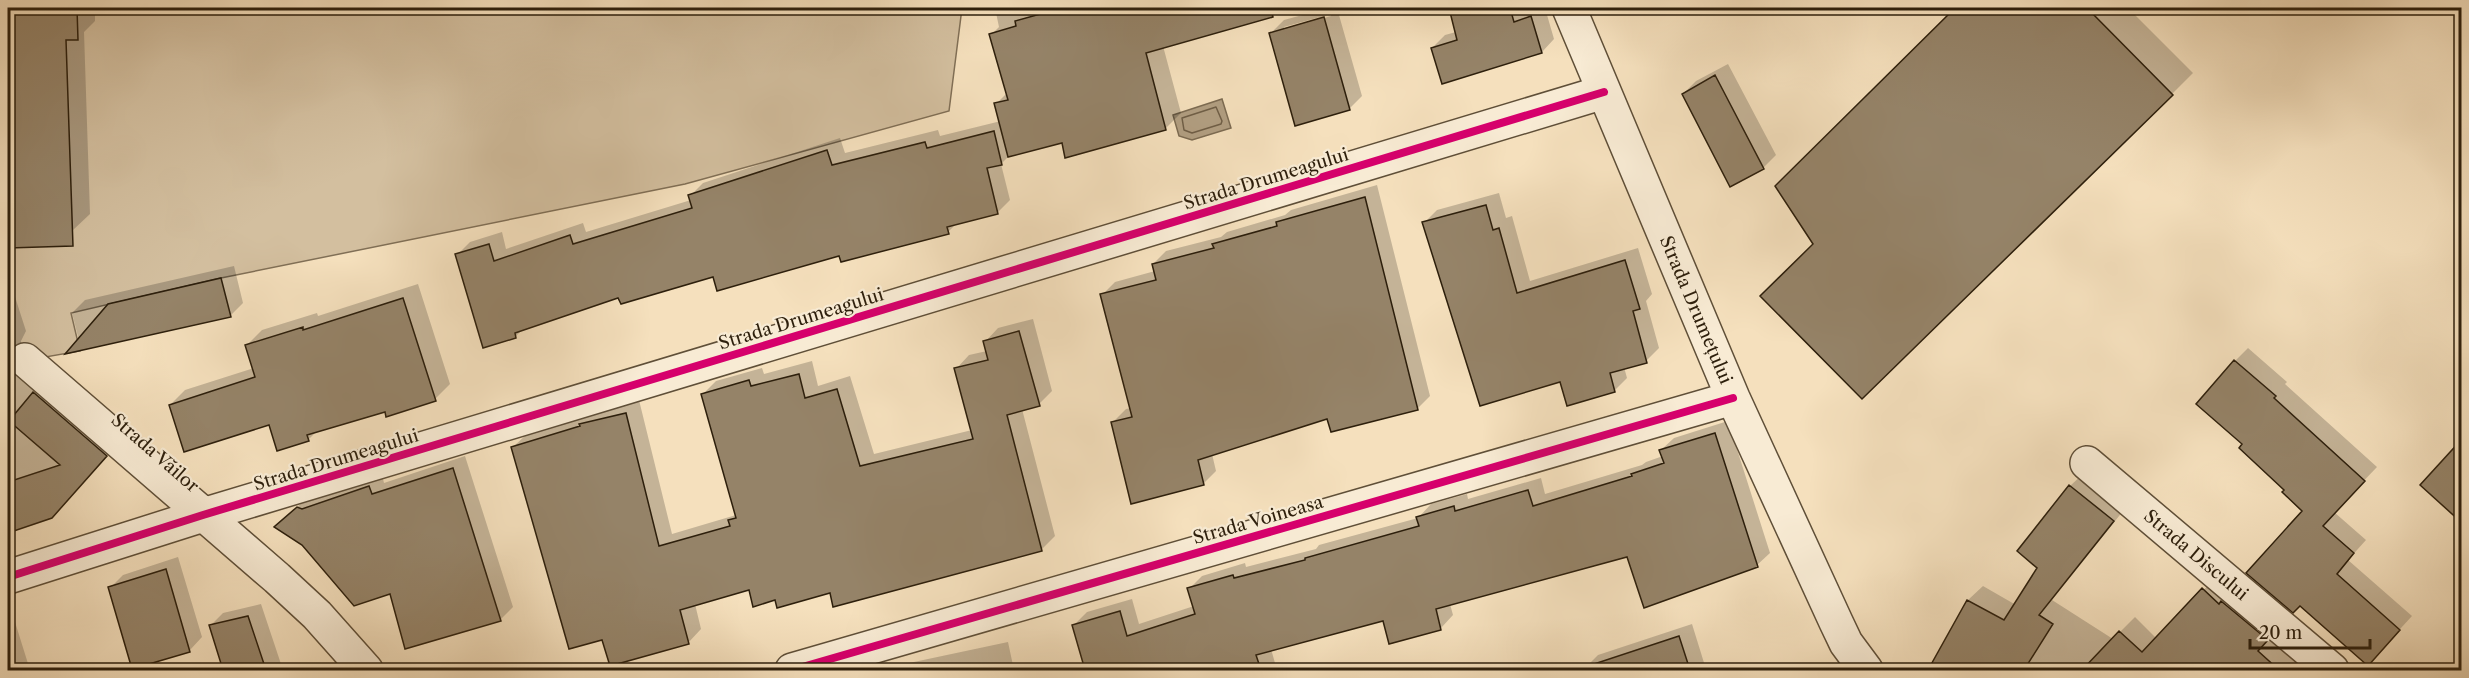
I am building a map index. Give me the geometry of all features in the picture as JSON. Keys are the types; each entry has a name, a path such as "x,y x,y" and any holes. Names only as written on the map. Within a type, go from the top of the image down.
{"street":[{"name":"Strada Drumețului","path":"1569,8 1733,398 1846,643 1866,670"},
{"name":"Strada Drumeagului","path":"8,578 203,515 1604,92"},
{"name":"Strada Văilor","path":"26,360 317,615 366,670"},
{"name":"Strada Voineasa","path":"792,670 1733,398"},
{"name":"Strada Discului","path":"2087,463 2332,670"}],"shaded area":[{"path":"8,8 962,8 949,111 685,184 221,278 71,313 80,351 17,362 8,333"}],"water":[{"path":"1222,99 1231,128 1192,140 1179,136 1173,115"}],"building":[{"path":"77,8 78,40 66,40 73,246 8,248 8,11"},
{"path":"1062,8 1271,8 1273,17 1146,53 1166,130 1065,158 1062,143 1008,157 994,103 1008,100 989,34 1016,26 1015,21"},
{"path":"1449,8 1510,8 1514,22 1531,16 1542,53 1442,84 1431,48 1457,40"},
{"path":"1955,8 2087,8 2173,95 1862,399 1760,296 1813,244 1775,186"},
{"path":"1324,17 1350,110 1295,126 1269,33"},
{"path":"1715,75 1764,169 1730,187 1682,94"},
{"path":"994,131 1002,165 987,168 998,214 947,227 949,234 841,262 839,256 717,291 713,277 621,304 618,298 515,333 516,338 483,348 455,254 489,244 494,261 570,235 573,244 692,208 688,195 827,150 832,165 925,142 927,148"},
{"path":"1365,197 1418,410 1331,432 1327,419 1198,460 1204,485 1131,504 1111,422 1132,417 1100,294 1156,280 1152,264 1214,248 1212,244 1277,226 1276,222"},
{"path":"1486,205 1493,230 1499,228 1517,293 1625,260 1640,309 1633,311 1647,363 1610,373 1615,392 1567,406 1560,382 1480,406 1422,222"},
{"path":"221,278 231,317 65,354 108,304"},
{"path":"403,298 436,401 386,417 385,412 307,435 309,441 277,451 269,425 184,452 169,405 255,377 245,345 303,327 303,330"},
{"path":"1019,331 1040,406 1007,415 1042,551 833,607 830,593 777,608 775,600 753,607 749,590 680,610 689,644 610,666 602,640 569,649 511,447 580,426 579,424 626,413 659,546 730,526 728,520 736,518 701,394 749,380 751,386 799,374 805,398 837,389 860,466 973,439 954,368 988,360 983,341"},
{"path":"2234,360 2276,396 2274,398 2365,481 2323,526 2354,553 2337,574 2400,630 2368,666 2300,606 2293,613 2246,573 2302,511 2282,492 2284,490 2239,448 2242,444 2196,404"},
{"path":"33,392 107,456 52,518 8,533 8,482 60,465 9,421"},
{"path":"1715,433 1758,567 1644,608 1627,557 1436,609 1441,630 1389,644 1383,621 1256,655 1261,670 1085,670 1072,625 1120,611 1127,636 1195,614 1187,588 1233,575 1234,578 1305,560 1305,558 1419,526 1416,517 1454,506 1455,511 1528,490 1533,506 1632,476 1631,474 1664,463 1659,450"},
{"path":"2462,439 2462,523 2420,485"},
{"path":"453,468 501,621 405,649 390,594 354,606 302,545 274,527 297,507 302,509 369,486 372,494"},
{"path":"2069,485 2114,521 2039,615 2053,624 2024,670 1928,670 1967,600 2004,620 2037,568 2017,551"},
{"path":"166,569 190,652 132,669 108,587"},
{"path":"2202,588 2219,604 2221,601 2268,640 2258,651 2279,670 2082,670 2119,631 2142,652"},
{"path":"248,616 266,670 223,670 209,625"},
{"path":"1679,636 1690,670 1595,670 1594,664"}],"cycle path":[{"path":"8,577 203,515 1604,92"},
{"path":"792,670 1733,398"}]}
